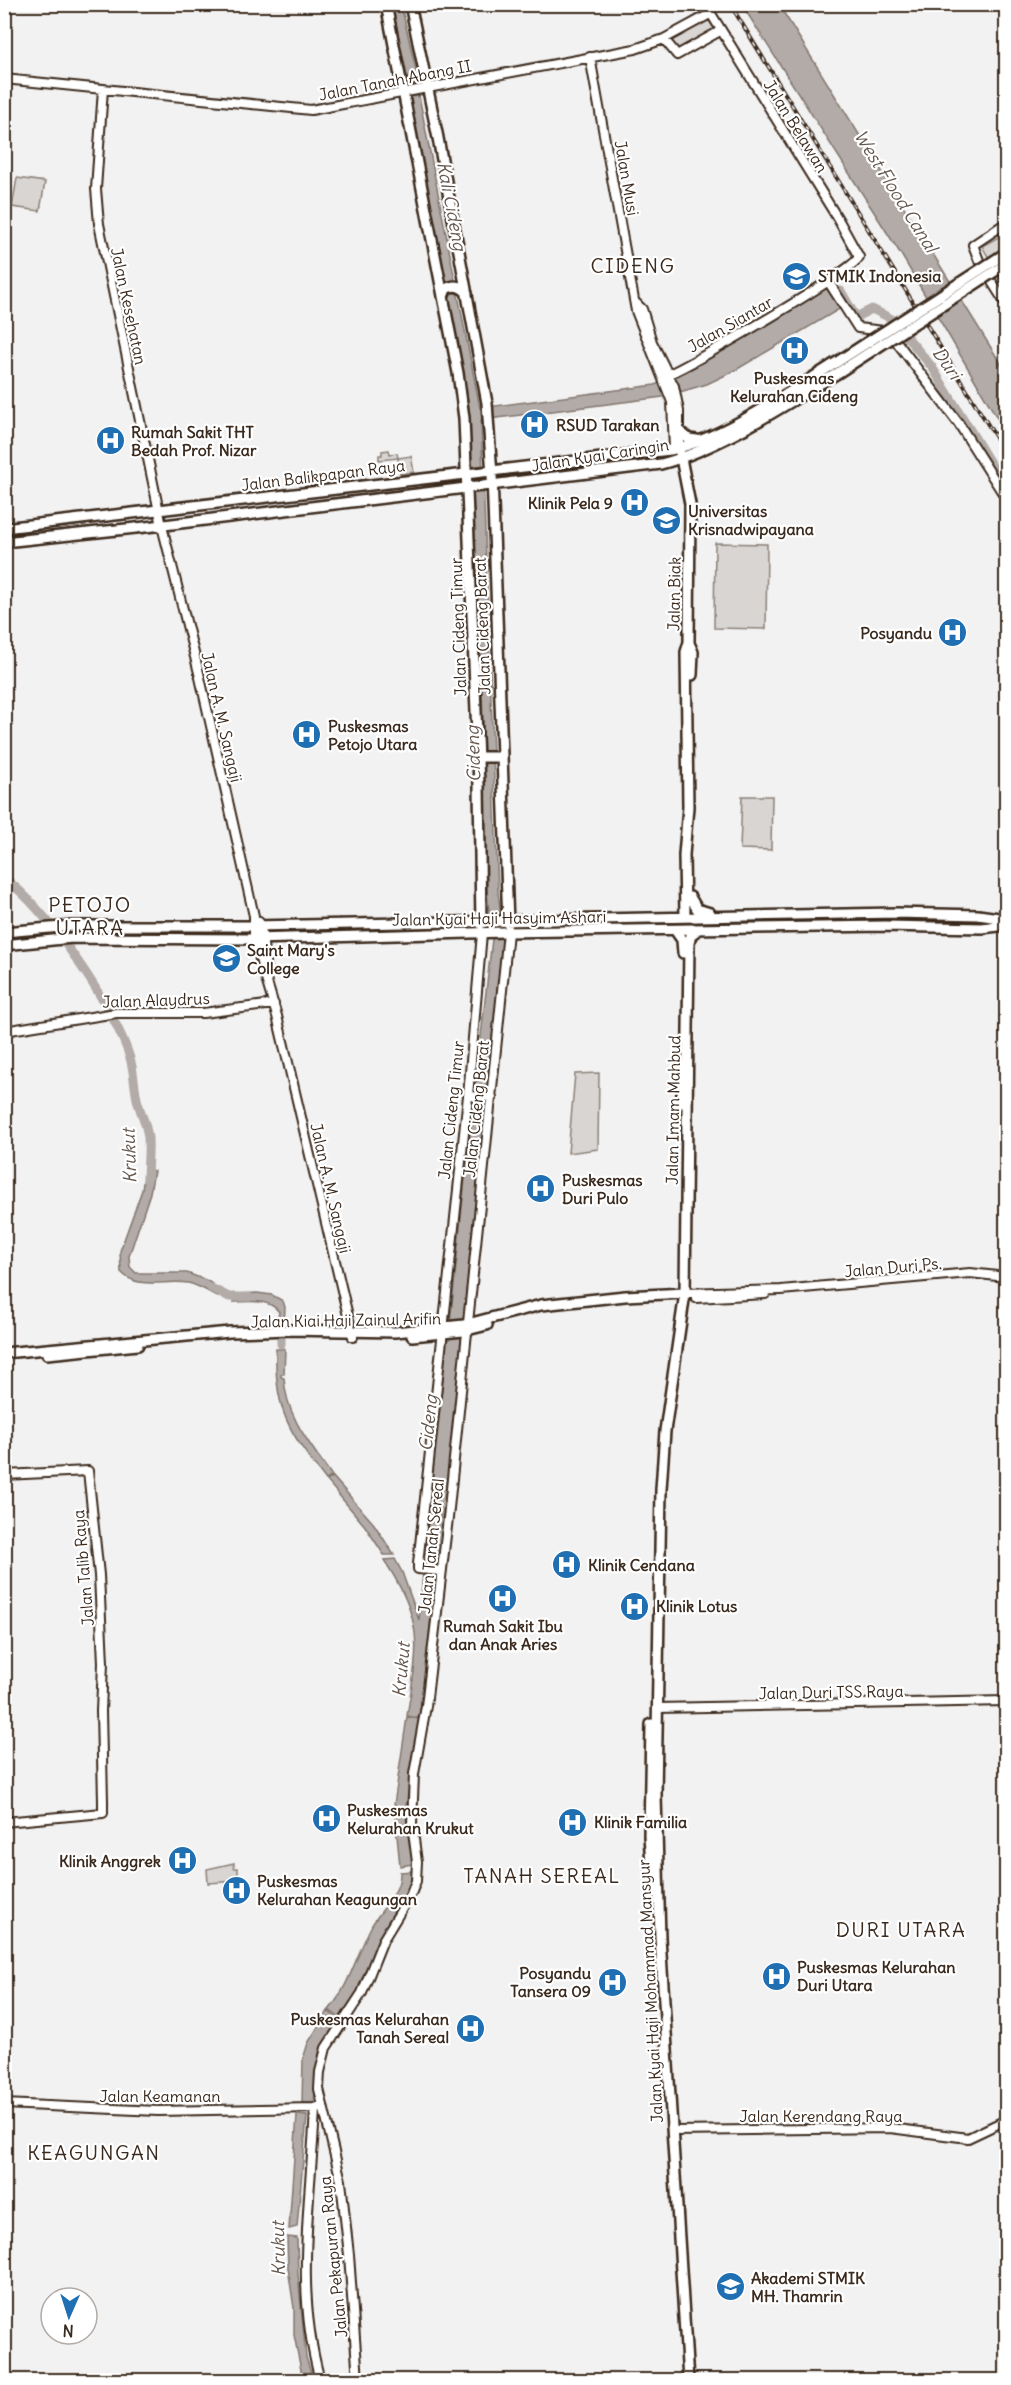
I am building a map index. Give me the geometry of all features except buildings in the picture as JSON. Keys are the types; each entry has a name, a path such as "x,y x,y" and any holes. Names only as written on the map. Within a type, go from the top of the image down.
{"main road":[{"name":"Jalan Cideng Timur","path":"386,4 443,287 458,373 469,472 484,933"},
{"name":"Jalan Cideng Barat","path":"410,4 488,403 506,932"},
{"path":"833,370 1006,253"},
{"path":"833,370 1006,264"},
{"path":"459,283 464,271"},
{"path":"443,287 459,283"},
{"path":"459,283 467,293"},
{"name":"Jalan Kyai Caringin","path":"490,471 676,448 699,440 833,370"},
{"name":"Jalan Kyai Caringin","path":"490,486 678,459 737,432 833,370"},
{"path":"679,430 689,439 699,440"},
{"name":"Jalan Biak","path":"676,448 688,493 689,509 689,643 686,652 687,820 684,830 688,917"},
{"name":"Jalan Balikpapan Raya","path":"4,528 490,471"},
{"name":"Jalan Balikpapan Raya","path":"4,542 162,526 490,486"},
{"path":"480,757 500,757"},
{"name":"Jalan Biak","path":"687,820 690,829 688,917"},
{"path":"690,897 697,909 735,916"},
{"name":"Jalan Kyai Haji Hasyim Ashari","path":"4,932 52,927 256,922 482,921 896,913 1006,925"},
{"name":"Jalan Kyai Haji Hasyim Ashari","path":"4,945 60,939 258,939 506,932 885,926 994,922 1006,917"},
{"name":"Jalan Imam Mahbud","path":"675,930 683,943 683,1296"},
{"name":"Jalan Imam Mahbud","path":"683,1296 689,943 691,935 697,930"},
{"name":"Jalan Kiai Haji Zainul Arifin","path":"4,1358 219,1333 289,1332 352,1334 382,1338 466,1328 541,1305 683,1296"},
{"name":"Jalan Kyai Haji Mohammad Mansyur","path":"683,1296 665,1413 658,1517 653,1814 685,2377"},
{"name":"Jalan Kiai Haji Zainul Arifin","path":"4,1353 55,1351"}],"street":[{"name":"Jalan Belawan","path":"705,4 859,254"},
{"name":"Jalan Tanah Abang II","path":"4,79 311,110 635,49 664,39 710,14"},
{"path":"664,39 677,55 720,31"},
{"name":"Jalan Musi","path":"590,57 636,311 648,344 668,376 674,396 679,430 676,448"},
{"name":"Jalan Kesehatan","path":"103,88 96,189 97,214 162,526"},
{"path":"1005,299 980,263 973,245 1006,224"},
{"name":"Jalan Siantar","path":"668,376 828,282 856,264 859,254"},
{"path":"828,282 858,328 884,331 893,337 959,424 1006,498"},
{"name":"Jalan Musi","path":"674,396 676,448"},
{"name":"Jalan A. M. Sangaji","path":"162,526 197,665 258,939 352,1334"},
{"name":"Jalan Kyai Haji Hasyim Ashari","path":"994,922 1006,930"},
{"name":"Jalan Cideng Barat","path":"466,1328 506,932"},
{"name":"Jalan Cideng Timur","path":"439,1571 421,1570 444,1330 471,1096 484,933"},
{"name":"Jalan Alaydrus","path":"4,1031 116,1013 203,1013 274,1004"},
{"path":"471,1096 490,1097"},
{"name":"Jalan Duri Ps.","path":"683,1296 739,1294 970,1273 1006,1277"},
{"name":"Jalan Tanah Sereal","path":"318,2107 322,2058 326,2048 362,1993 383,1940 411,1894 416,1881 417,1862 412,1824 414,1774 426,1707 466,1328"},
{"name":"Jalan Talib Raya","path":"4,1475 88,1471 99,1575 103,1663 101,1705 103,1813 4,1822"},
{"name":"Jalan Duri TSS Raya","path":"654,1712 1006,1701"},
{"name":"Jalan Keamanan","path":"4,2104 158,2111 318,2107"},
{"path":"318,2107 306,2229 305,2284 311,2346 320,2380"},
{"name":"Jalan Pekapuran Raya","path":"318,2107 341,2181 358,2380"},
{"name":"Jalan Kerendang Raya","path":"670,2131 890,2128 968,2138 1006,2120"}],"shaded area":[{"path":"392,5 401,5 419,83 409,85"},
{"path":"742,5 779,5 1006,372 1006,433 902,256"},
{"path":"705,9 719,31 676,58 668,35"},
{"path":"419,96 480,408 655,385 698,365 835,283 848,304 734,371 707,384 663,397 481,420 498,892 504,940 487,1091 475,1089 492,939 487,892 482,687 469,413 410,97"},
{"path":"17,178 45,182 40,211 12,207"},
{"path":"1006,233 1006,289 982,246"},
{"path":"389,450 390,454 397,453 398,458 379,460 382,451"},
{"path":"411,456 414,472 400,474 398,458"},
{"path":"715,543 767,544 766,629 714,628"},
{"path":"742,796 772,796 771,850 740,849"},
{"path":"599,1073 598,1149 568,1153 575,1074"},
{"path":"478,1101 488,1104 481,1158 467,1157 474,1103"},
{"path":"467,1159 480,1160 463,1322 450,1324"},
{"path":"145,1168 154,1171 150,1193 129,1256 130,1267 136,1273 187,1273 208,1281 221,1291 218,1297 192,1284 144,1283 128,1278 121,1272 120,1251 142,1190"},
{"path":"239,1294 272,1295 283,1301 284,1328 276,1328 279,1312 270,1305 258,1302 234,1302"},
{"path":"463,1334 443,1516 427,1514 445,1336"},
{"path":"276,1349 285,1349 284,1374 281,1374 281,1377 284,1378 289,1405 308,1442 332,1476 326,1480 302,1448 286,1419 278,1388"},
{"path":"333,1477 374,1524 394,1555 384,1555 365,1526 327,1481"},
{"path":"427,1516 443,1518 439,1565 435,1568 422,1565"},
{"path":"395,1559 419,1620 422,1585 425,1585 422,1584 423,1573 435,1574 419,1718 407,1716 416,1643 411,1614 404,1595 384,1560"},
{"path":"407,1717 419,1719 406,1807 413,1864 400,1866 394,1805"},
{"path":"234,1863 234,1868 238,1868 238,1881 208,1883 207,1869"},
{"path":"413,1871 405,1894 384,1930 360,1987 340,2018 329,2010 348,1980 372,1925 394,1893 400,1872"},
{"path":"328,2011 339,2020 319,2052 314,2103 302,2103 303,2059 308,2043"},
{"path":"297,2115 307,2116 297,2227 289,2229"},
{"path":"287,2237 297,2238 306,2357 313,2380 303,2380 294,2335 294,2308 288,2268"}],"waterway":[{"name":"Duri","path":"841,291 856,317 872,309 892,319 932,367 1006,489"},
{"name":"Krukut","path":"4,878 39,911 77,960 95,987 122,1037 131,1063 137,1099 147,1133 147,1180"},
{"name":"Krukut","path":"211,1288 229,1297 249,1297"},
{"name":"Krukut","path":"281,1324 281,1344"}],"railway":[{"path":"730,4 1006,454"}],"place":[{"name":"STMIK Indonesia","path":"797,276"},
{"name":"Puskesmas Kelurahan Cideng","path":"794,350"},
{"name":"RSUD Tarakan","path":"535,425"},
{"name":"Rumah Sakit THT Bedah Prof. Nizar","path":"110,441"},
{"name":"Klinik Pela 9","path":"634,503"},
{"name":"Universitas Krisnadwipayana","path":"667,520"},
{"name":"Posyandu","path":"953,633"},
{"name":"Puskesmas Petojo Utara","path":"307,735"},
{"name":"Saint Mary's College","path":"226,959"},
{"name":"Puskesmas Duri Pulo","path":"541,1189"},
{"name":"Klinik Cendana","path":"567,1565"},
{"name":"Rumah Sakit Ibu dan Anak Aries","path":"503,1598"},
{"name":"Klinik Lotus","path":"635,1606"},
{"name":"Puskesmas Kelurahan Krukut","path":"326,1819"},
{"name":"Klinik Familia","path":"573,1822"},
{"name":"Klinik Anggrek","path":"182,1861"},
{"name":"Puskesmas Kelurahan Keagungan","path":"236,1890"},
{"name":"Puskesmas Kelurahan Duri Utara","path":"776,1976"},
{"name":"Posyandu Tansera 09","path":"612,1982"},
{"name":"Puskesmas Kelurahan Tanah Sereal","path":"470,2028"},
{"name":"Akademi STMIK MH. Thamrin","path":"730,2287"}],"district":[{"name":"CIDENG","path":"633,265"},
{"name":"PETOJO UTARA","path":"90,916"},
{"name":"TANAH SEREAL","path":"542,1875"},
{"name":"DURI UTARA","path":"901,1929"},
{"name":"KEAGUNGAN","path":"94,2152"}],"water label":[{"name":"West Flood Canal","path":"896,191"},
{"name":"Kali Cideng","path":"452,206"},
{"name":"Cideng","path":"473,754"},
{"name":"Cideng","path":"428,1423"}]}
